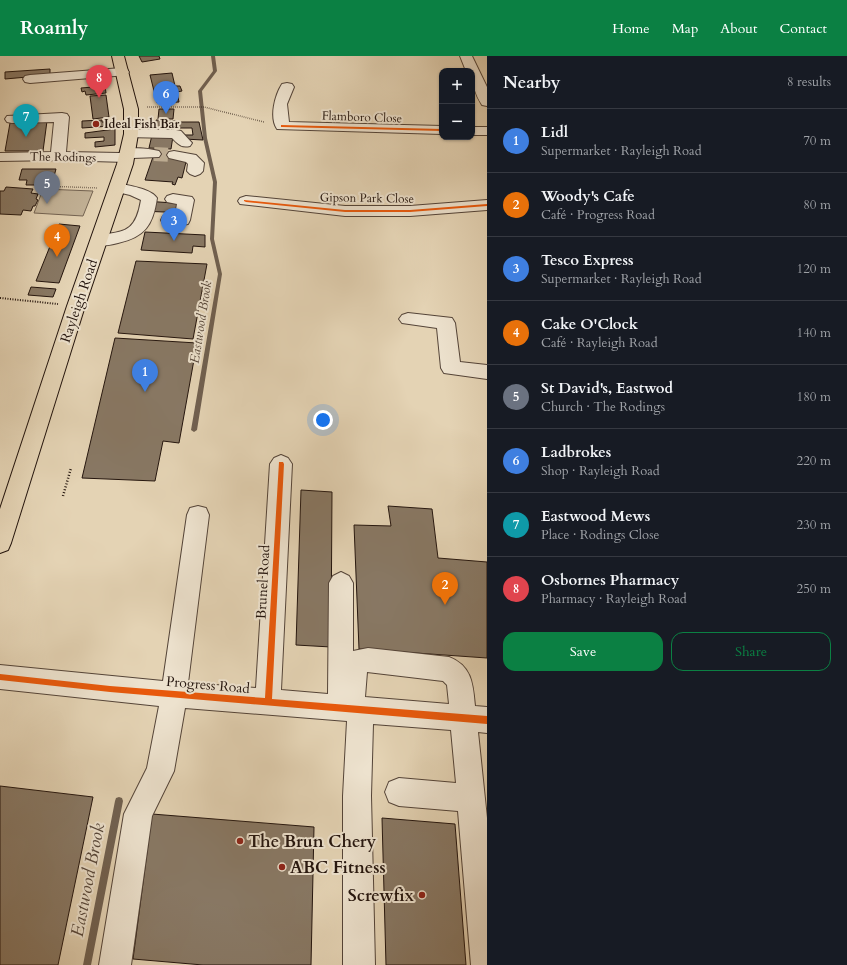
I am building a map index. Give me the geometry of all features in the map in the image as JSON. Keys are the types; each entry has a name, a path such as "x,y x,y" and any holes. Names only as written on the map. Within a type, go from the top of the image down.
{"main road":[{"name":"Rayleigh Road","path":"0,543 76,306 127,156 131,134 131,109 118,56"}],"street":[{"path":"466,56 487,102"},
{"path":"30,79 122,72"},
{"path":"282,126 280,104 287,87"},
{"path":"12,119 62,116 58,156"},
{"name":"Flamboro Close","path":"282,126 439,130"},
{"path":"475,131 487,131"},
{"path":"131,134 176,134 186,143"},
{"name":"The Rodings","path":"0,157 127,156 154,154"},
{"path":"174,155 192,158 196,163 195,171"},
{"path":"99,241 122,238 157,219 182,220 186,200 161,199 135,192 116,192"},
{"path":"157,219 161,199"},
{"name":"Gipson Park Close","path":"246,201 345,211 410,211 487,205"},
{"path":"408,319 446,323 451,368 487,372"},
{"name":"Brunel Road","path":"268,702 281,464"},
{"path":"115,965 138,814 160,771 174,694 198,515"},
{"path":"341,583 358,796 359,965"},
{"path":"351,708 355,668 359,661 368,660 449,669 456,676 475,718 470,798 487,965"},
{"name":"Progress Road","path":"0,677 174,694 475,718"},
{"path":"399,792 470,798"}],"path":[{"path":"131,109 159,106 204,107 282,126"},
{"path":"42,186 101,188 98,195 116,192"},
{"path":"0,298 76,306"},
{"path":"63,496 71,468"}],"shaded area":[{"path":"43,189 93,191 83,216 34,213"}],"building":[{"path":"139,56 159,56 160,59 142,62"},
{"path":"50,69 50,75 5,79 5,72"},
{"path":"172,73 175,86 180,86 182,91 177,92 179,102 157,103 150,75"},
{"path":"106,77 107,83 90,85 89,79"},
{"path":"105,86 106,93 86,95 85,91 82,92 81,88"},
{"path":"106,95 109,117 93,119 90,96"},
{"path":"159,109 174,109 173,119 158,119"},
{"name":"Ideal Fish Bar","path":"102,120 102,122 111,122 111,126 82,128 82,121"},
{"path":"156,120 176,121 176,124 166,124 175,125 174,128 165,128 164,132 153,132"},
{"path":"47,121 43,151 5,151 10,123"},
{"path":"178,122 199,122 203,140 184,139 185,135 193,135 192,128 177,128"},
{"path":"115,129 115,145 95,147 95,142 104,141 104,137 85,138 85,133"},
{"path":"152,135 173,136 171,149 149,148"},
{"path":"155,151 175,153 187,158 182,178 178,177 175,185 172,184 173,182 145,180"},
{"path":"22,169 56,169 53,180 41,180 40,185 26,185 27,180 19,180"},
{"path":"6,187 33,189 31,193 38,194 36,199 38,200 35,206 33,206 31,211 23,210 21,215 0,214 0,191 4,191"},
{"path":"144,201 189,204 187,213 141,211"},
{"path":"59,224 80,226 59,283 36,281"},
{"path":"145,232 205,235 205,247 193,246 192,253 141,250"},
{"path":"136,261 207,264 193,339 118,333"},
{"path":"31,287 56,289 53,297 28,295"},
{"path":"115,338 197,343 179,443 163,441 155,481 82,478"},
{"path":"301,490 332,492 331,647 296,645"},
{"path":"388,506 432,509 438,558 487,562 487,658 359,649 354,525 391,526"},
{"path":"0,786 93,797 58,965 0,965"},
{"path":"152,814 314,827 311,965 203,965 133,959"},
{"name":"Screwfix","path":"382,818 455,824 466,965 386,965"}],"waterway":[{"name":"Eastwood Brook","path":"194,430 220,274 212,239 215,182 205,138 200,91 215,71 213,56"},
{"name":"Eastwood Brook","path":"87,965 119,801"}],"tunnel":[{"path":"154,154 174,155"}],"cycle path":[{"path":"282,126 439,130"},
{"path":"246,201 345,211 410,211 487,205"},
{"path":"268,702 281,464"},
{"path":"0,677 110,689 487,720"}],"place":[{"name":"Osbornes Pharmacy","path":"99,98"},
{"name":"Ladbrokes","path":"166,114"},
{"name":"Ideal Fish Bar","path":"96,124"},
{"name":"Eastwood Mews","path":"26,137"},
{"name":"St David's, Eastwod","path":"47,204"},
{"name":"Tesco Express","path":"174,241"},
{"name":"Cake O'Clock","path":"57,257"},
{"name":"Lidl","path":"145,392"},
{"name":"Woody's Cafe","path":"445,605"},
{"name":"The Brun Chery","path":"240,841"},
{"name":"ABC Fitness","path":"282,867"},
{"name":"Screwfix","path":"422,895"}]}
